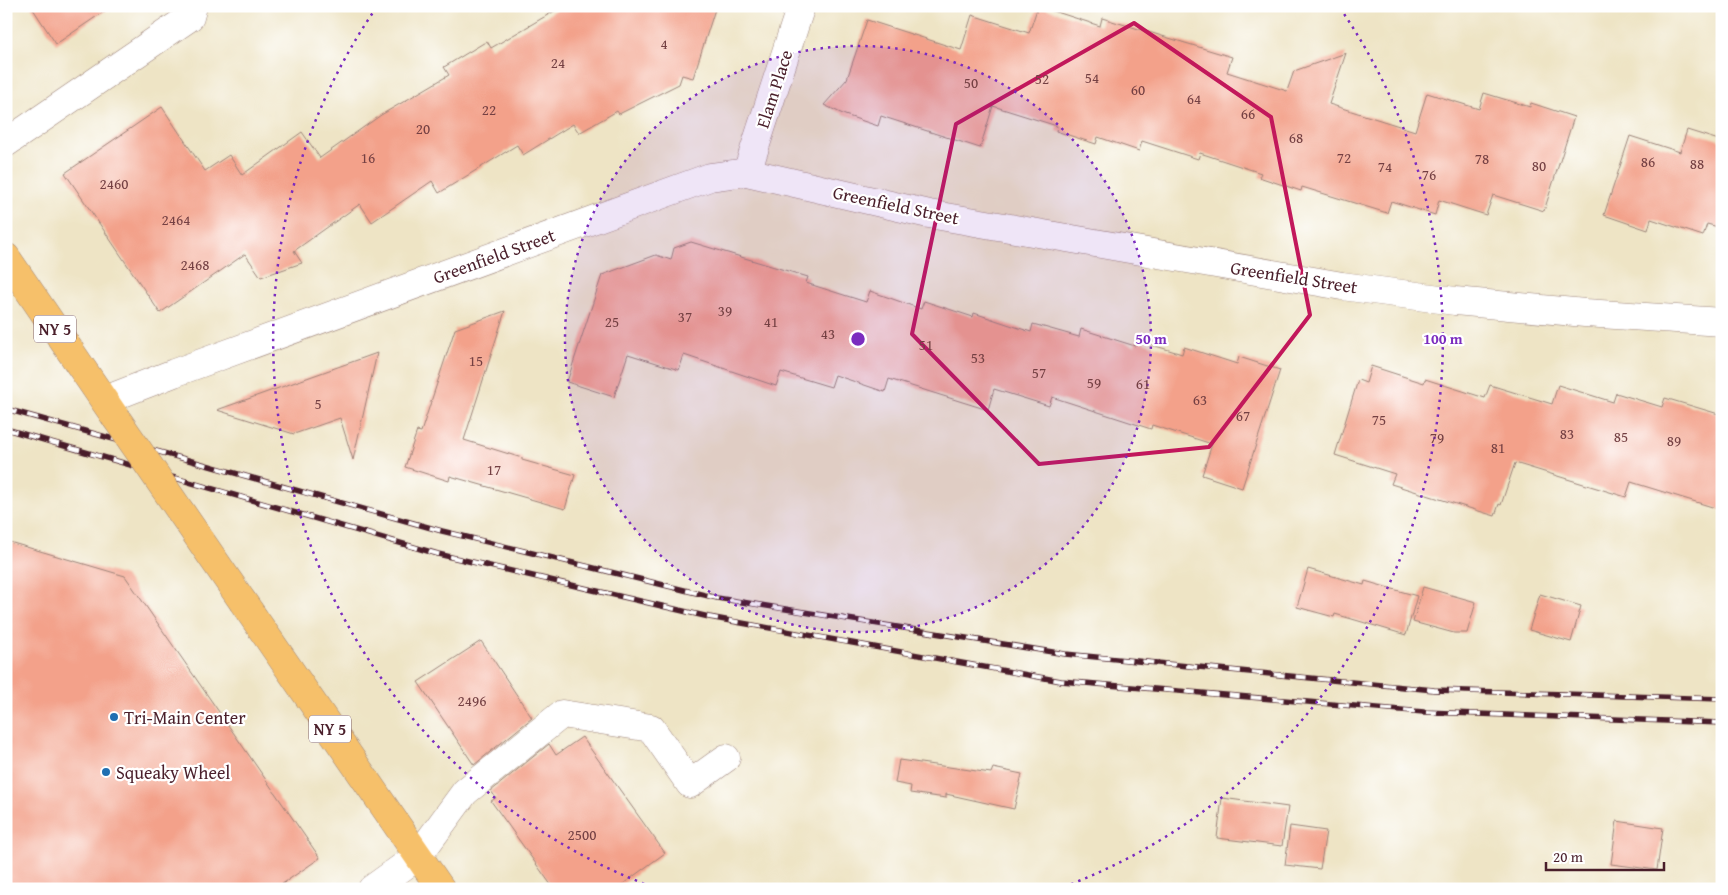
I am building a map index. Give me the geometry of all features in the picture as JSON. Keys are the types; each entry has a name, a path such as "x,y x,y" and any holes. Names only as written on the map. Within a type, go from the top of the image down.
{"main road":[{"name":"NY 5","path":"6,258 441,889"}],"street":[{"name":"Elam Place","path":"747,172 801,6"},
{"path":"6,143 196,10"},
{"name":"Greenfield Street","path":"111,409 174,373 710,177 747,172 929,214 1342,286 1520,307 1722,322"},
{"path":"372,889 418,856 465,792 562,714 651,728 690,784 726,758"}],"highlighted area":[{"path":"1134,23 1271,117 1310,315 1209,447 1039,464 912,334 956,124"}],"building":[{"path":"31,6 112,6 56,44"},
{"path":"563,6 716,6 693,78 682,75 679,84 619,114 617,111 579,133 573,124 523,155 517,145 439,193 432,181 372,222 360,204 294,251 302,263 261,277 245,254 160,313 65,173 162,107 205,171 229,155 242,175 302,132 320,158 381,115 449,75 444,67 487,41 491,48"},
{"path":"1038,6 1100,26 1102,18 1232,57 1227,72 1287,91 1294,71 1346,53 1329,104 1415,131 1427,93 1479,109 1484,93 1530,107 1531,103 1574,117 1544,211 1493,195 1486,215 1439,200 1435,215 1391,201 1387,213 1302,187 1301,191 1259,177 1261,173 1200,153 1198,159 1142,141 1139,151 1098,137 1096,144 1056,131 1057,126 993,106 980,148 881,116 878,126 845,115 824,105 847,79 867,20 961,50 972,15 1029,33"},
{"path":"1687,130 1722,141 1722,228 1707,224 1703,236 1651,219 1648,230 1604,215 1630,136 1680,152"},
{"path":"691,242 808,277 806,283 866,302 870,291 921,309 924,301 973,317 974,313 1031,332 1033,324 1079,337 1081,329 1135,346 1136,340 1182,354 1184,347 1237,364 1239,357 1280,370 1242,488 1202,475 1212,444 1152,425 1151,429 1052,397 1049,406 994,389 988,410 889,379 885,392 835,375 831,387 781,372 776,386 684,355 679,370 628,354 614,397 567,382 602,275 656,255 671,260 674,248"},
{"path":"505,311 464,440 522,458 522,460 575,475 565,509 450,476 449,481 405,467 417,431 421,432 455,329"},
{"path":"377,353 353,460 340,418 294,434 217,410"},
{"path":"1371,366 1424,383 1425,379 1485,398 1490,385 1552,404 1558,385 1613,402 1616,393 1662,407 1665,398 1722,415 1722,510 1631,482 1626,497 1515,463 1501,505 1499,504 1495,516 1391,484 1395,474 1335,455 1358,380 1366,383"},
{"name":"Tri-Main Center","path":"6,541 125,576 320,858 275,889 6,889"},
{"path":"1308,569 1364,585 1365,581 1417,596 1406,635 1335,614 1334,617 1297,607"},
{"path":"1423,587 1476,602 1467,633 1454,633 1413,622"},
{"path":"1540,594 1581,606 1571,642 1529,630"},
{"path":"481,641 532,718 474,765 418,682"},
{"path":"582,737 665,853 616,889 554,889 491,801 496,798 491,791 549,744 556,755"},
{"path":"899,760 991,773 993,768 1022,774 1014,809 946,794 946,798 910,793 911,786 895,783"},
{"path":"1222,798 1288,807 1282,846 1217,838"},
{"path":"1617,821 1663,828 1657,870 1611,864"},
{"path":"1290,826 1326,831 1320,869 1285,865"}],"railway":[{"path":"6,409 442,531 717,598 1065,654 1434,690 1722,699"},
{"path":"6,429 438,554 709,617 1061,681 1424,712 1722,723"}],"place":[{"name":"Tri-Main Center","path":"114,717"},
{"name":"Squeaky Wheel","path":"106,772"}]}
